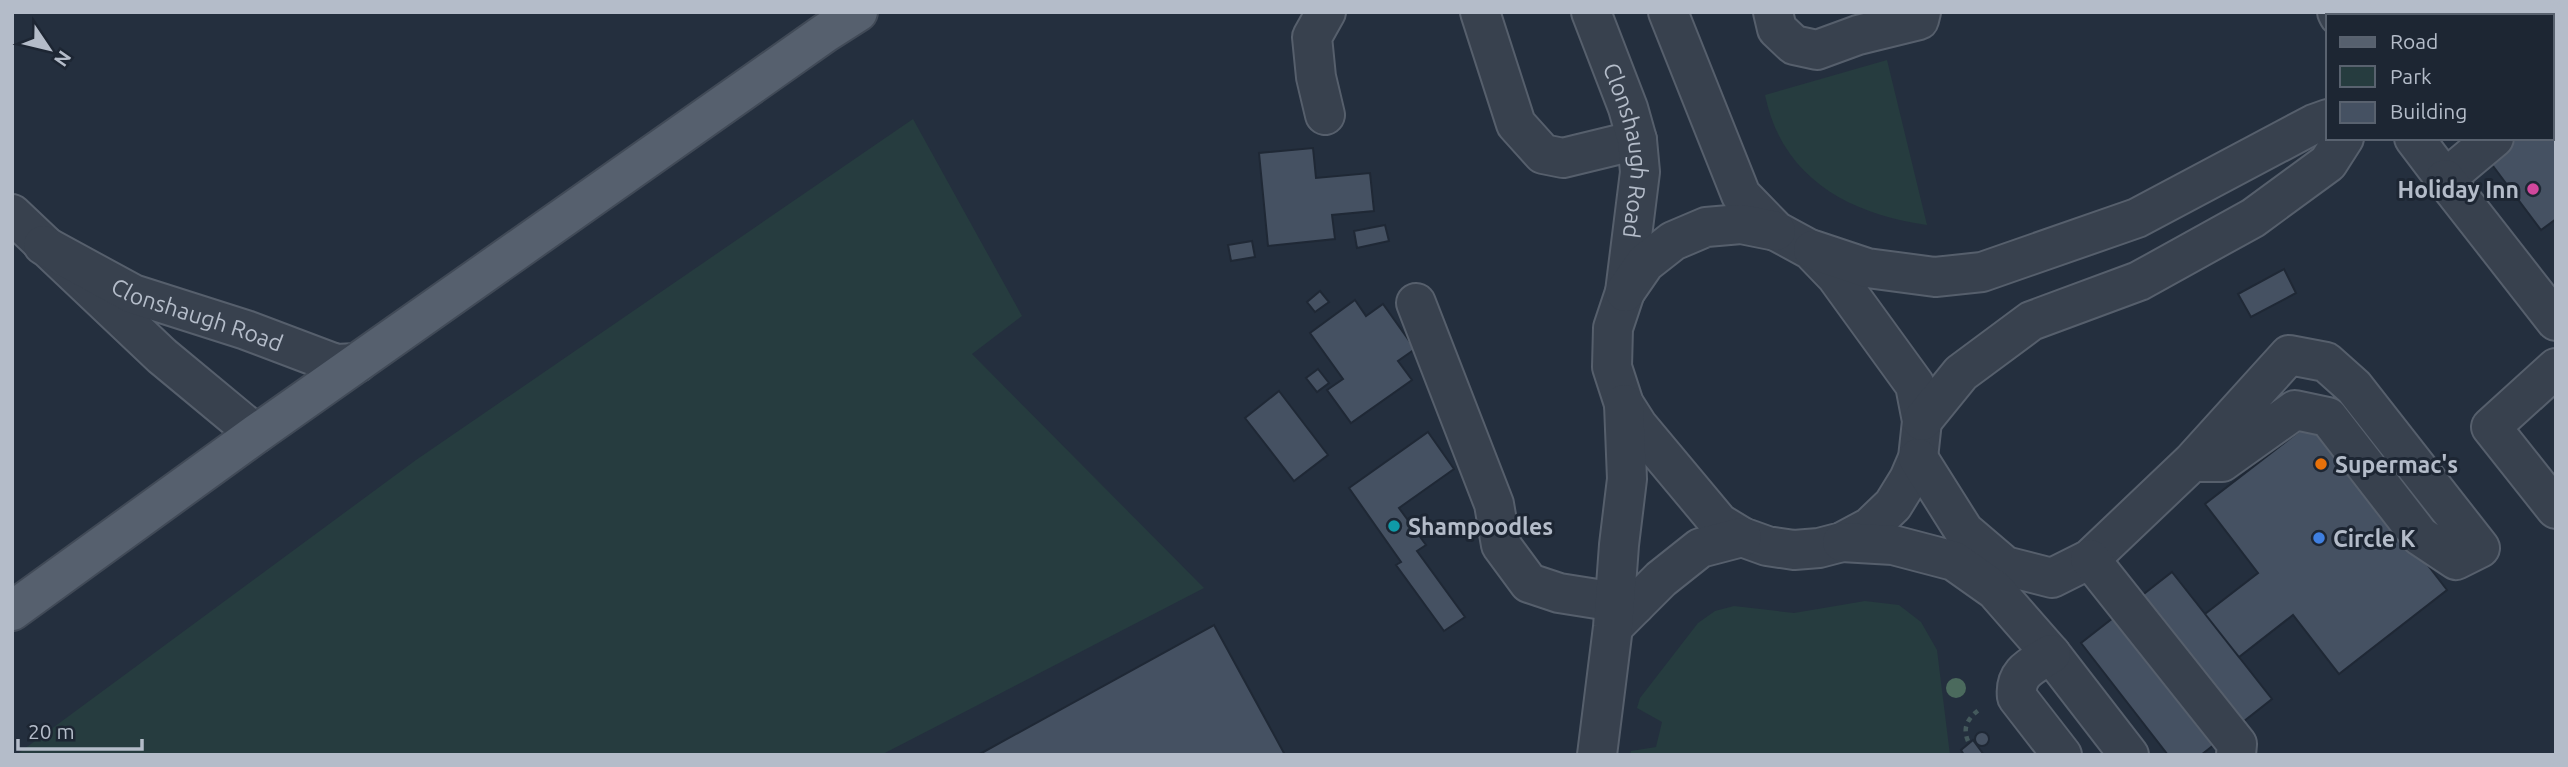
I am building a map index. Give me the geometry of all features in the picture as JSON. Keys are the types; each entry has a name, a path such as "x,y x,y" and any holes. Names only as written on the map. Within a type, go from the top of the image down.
{"main road":[{"path":"12,611 256,434 836,22 858,12"}],"street":[{"path":"1325,115 1316,78 1312,37 1326,12"},
{"path":"1480,12 1516,124 1543,154 1563,158 1637,140"},
{"name":"Clonshaugh Road","path":"1591,12 1628,108 1637,140 1640,172 1625,292 1613,328 1612,367 1624,404 1638,426 1719,523 1742,537 1768,547 1794,550 1819,548 1842,541 1870,527 1893,505 1909,479 1920,440 1915,385 1836,276 1811,250 1776,231 1741,224 1706,228 1673,241 1645,262 1625,292"},
{"name":"Clonshaugh Road","path":"1668,12 1741,195 1776,231"},
{"path":"1773,12 1777,29 1794,45 1817,50 1858,35 1919,20 1921,12"},
{"path":"1811,250 1867,268 1935,277 1982,272 2137,218 2326,120"},
{"path":"2192,462 2222,462 2295,410 2328,417 2420,536 2456,560 2480,548 2354,387 2326,362 2289,355 2192,462 2090,559 2052,578 2006,566 1964,531 1920,440 1961,373 2032,321 2138,281 2253,218 2328,163 2343,140"},
{"path":"2416,140 2556,321"},
{"path":"2445,179 2492,140"},
{"name":"Clonshaugh Road","path":"12,214 162,356 256,434"},
{"name":"Clonshaugh Road","path":"43,245 133,294 246,330 336,364 357,363"},
{"path":"1416,303 1494,503 1500,545 1529,583 1621,611 1700,548 1742,537"},
{"path":"2556,368 2491,427 2556,509"},
{"name":"Clonshaugh Road","path":"1597,755 1621,611 1619,545 1627,479 1624,404"},
{"path":"1842,541 1893,545 1954,561 1996,590 2129,755"},
{"path":"2090,559 2237,744 2236,755"},
{"path":"2050,654 2020,675 2016,685 2017,697 2062,755"}],"green space":[{"path":"1887,60 1927,225 1871,212 1823,187 1803,170 1787,149 1774,124 1765,95"},
{"path":"913,119 1022,316 972,354 1204,588 881,755 16,755 416,460"},
{"path":"1865,601 1899,605 1921,622 1937,650 1950,755 1630,755 1631,751 1656,747 1662,722 1637,708 1640,698 1698,623 1715,611 1734,606 1794,613"}],"building":[{"name":"Holiday Inn","path":"2556,106 2556,219 2541,230 2487,158 2511,140 2554,140"},
{"path":"1313,148 1316,178 1370,173 1374,211 1332,215 1335,239 1268,246 1259,153"},
{"path":"1385,225 1389,241 1357,248 1354,231"},
{"path":"1252,241 1255,257 1231,261 1228,245"},
{"path":"2284,269 2296,293 2251,317 2238,294"},
{"path":"1320,291 1329,302 1315,312 1307,302"},
{"path":"1355,300 1366,316 1383,304 1415,349 1398,361 1412,380 1351,423 1327,390 1343,379 1310,333"},
{"path":"1318,369 1329,383 1317,392 1306,378"},
{"path":"1279,391 1328,455 1294,481 1245,418"},
{"name":"Circle K","path":"2315,419 2447,590 2339,674 2293,615 2239,657 2205,614 2258,573 2205,504"},
{"name":"Shampoodles","path":"1428,432 1454,469 1399,508 1426,545 1417,551 1465,617 1444,631 1396,565 1401,562 1349,488"},
{"path":"2172,572 2272,699 2201,755 2168,755 2081,643"},
{"path":"1214,625 1285,755 978,755"},
{"path":"1979,732 1985,732 1989,739 1985,746 1979,746 1975,742 1975,736"},
{"path":"1973,740 1984,755 1964,755 1961,750"}],"place":[{"name":"Holiday Inn","path":"2533,189"},
{"name":"Supermac's","path":"2321,464"},
{"name":"Shampoodles","path":"1394,526"},
{"name":"Circle K","path":"2319,538"}]}
